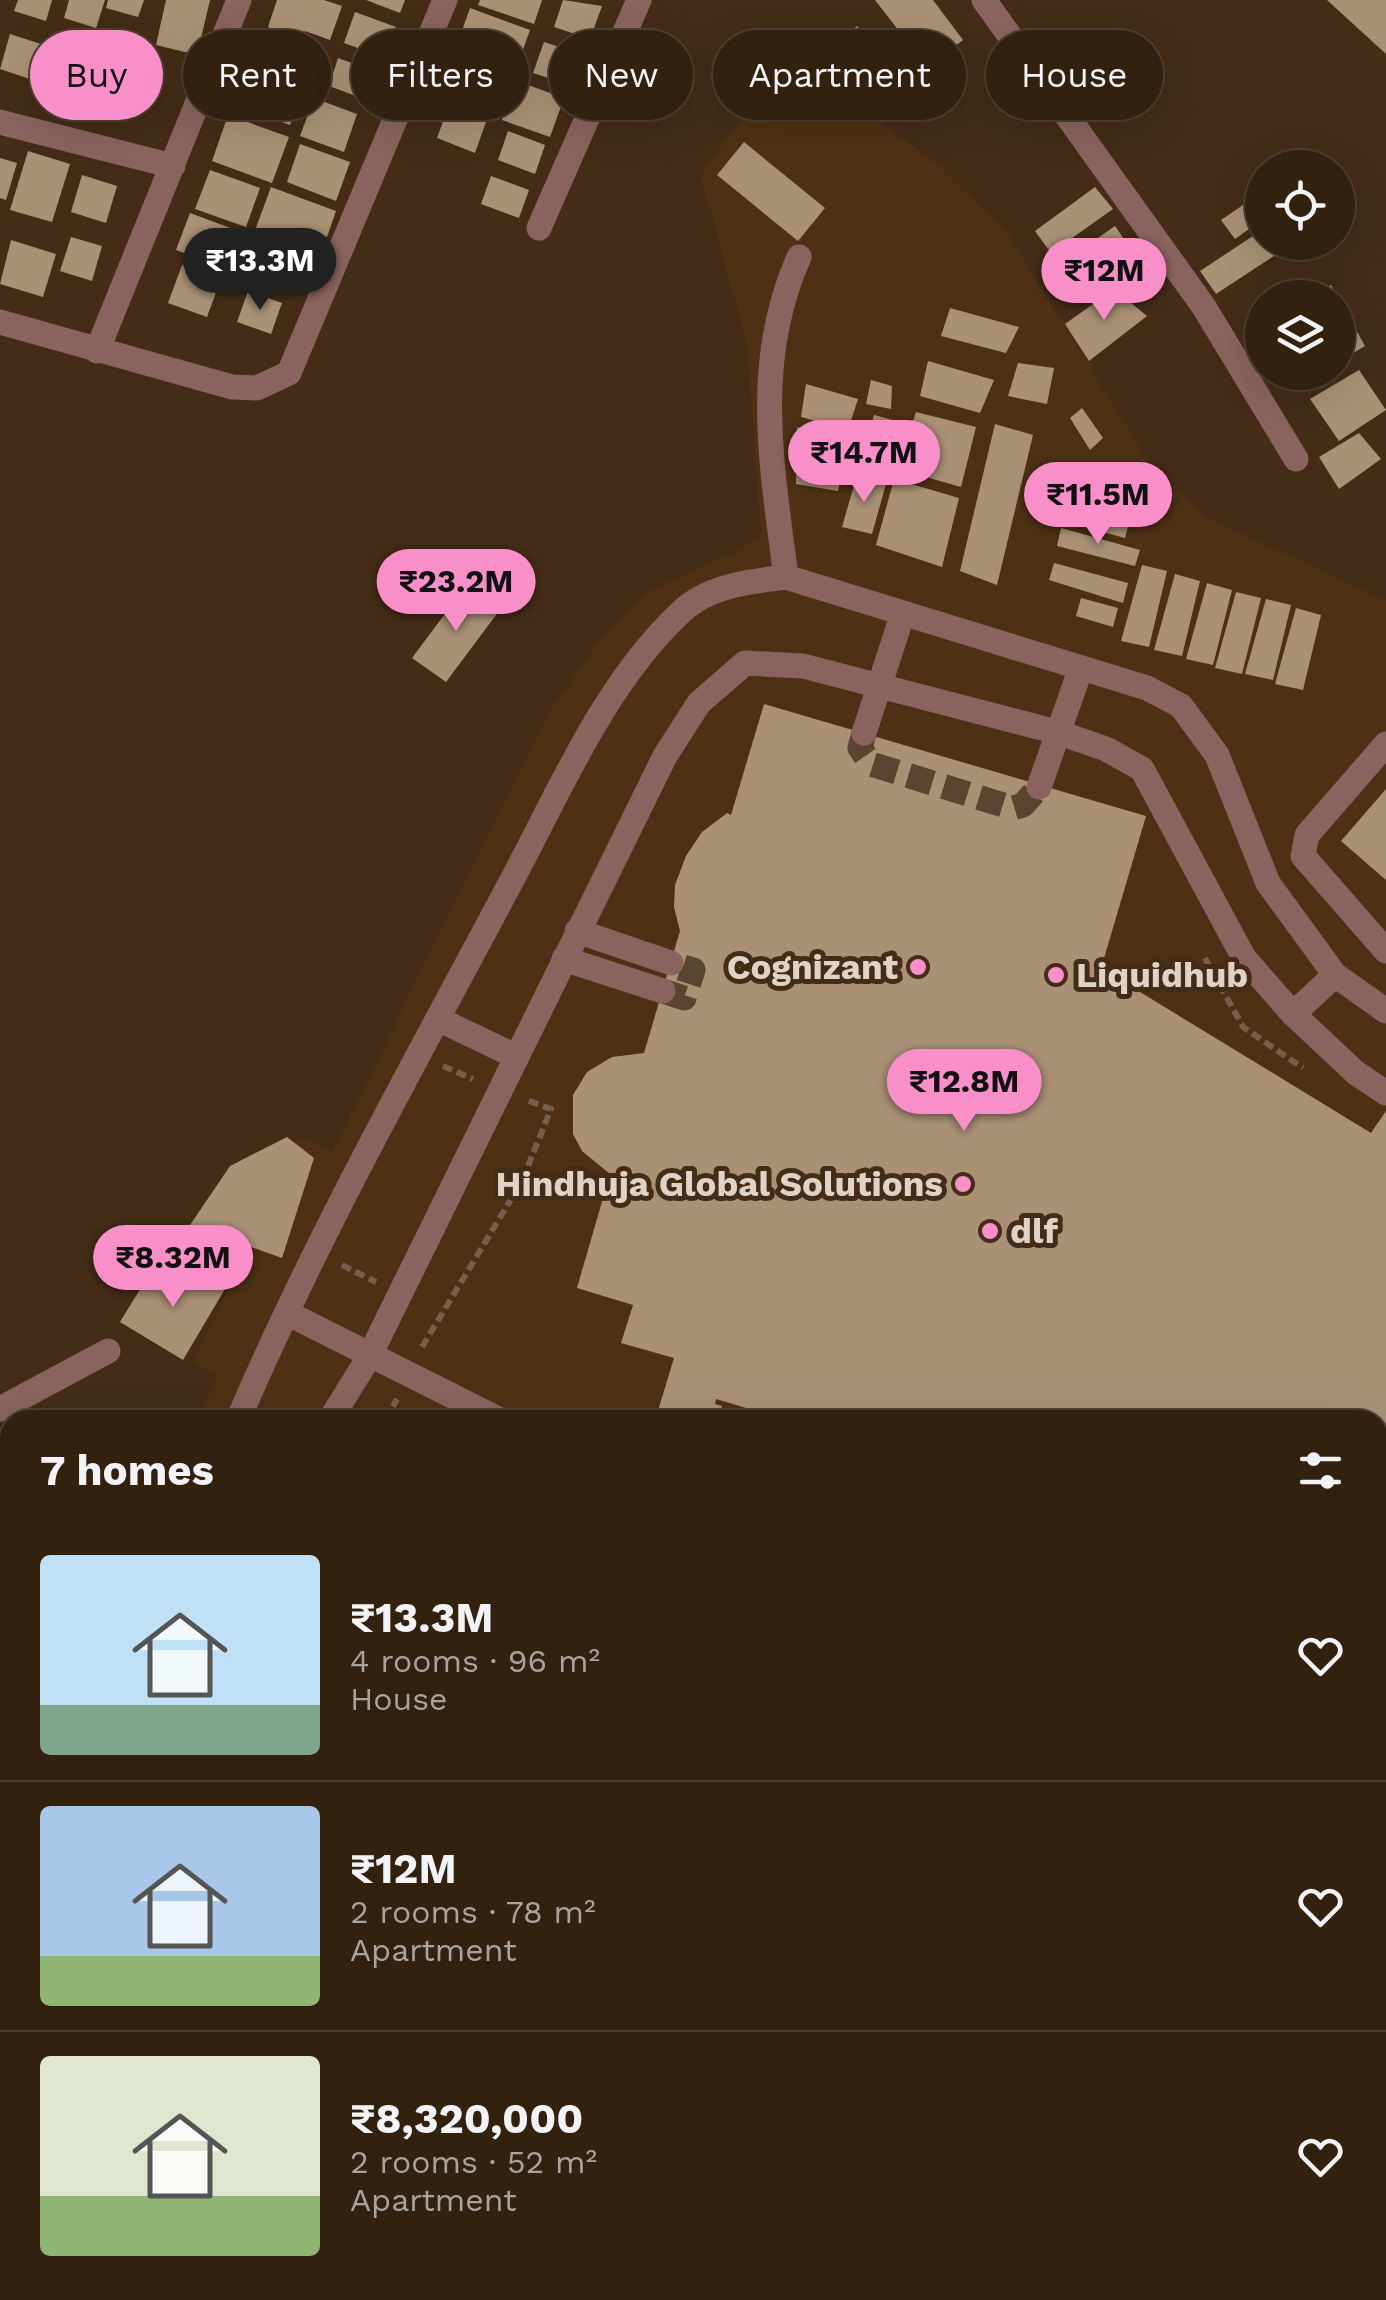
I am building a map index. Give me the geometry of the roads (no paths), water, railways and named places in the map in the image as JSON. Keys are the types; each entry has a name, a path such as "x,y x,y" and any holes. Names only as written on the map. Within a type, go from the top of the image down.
{"street":[{"path":"97,351 239,0"},
{"path":"0,322 232,387 257,388 289,373 445,0"},
{"path":"539,228 639,0"},
{"path":"984,0 1204,306 1296,459"},
{"path":"0,122 173,166"},
{"path":"786,577 771,458 770,367 779,302 799,258"},
{"path":"243,1410 438,1019 632,667 683,608 738,582 786,577 1147,688 1180,706 1218,755 1268,883 1336,975 1386,1011"},
{"path":"864,733 902,613"},
{"path":"336,1410 369,1357 665,756 699,703 745,664 802,666 1057,732 1106,748 1142,769 1244,958 1292,1014 1356,1073 1386,1093"},
{"path":"1039,787 1081,668"},
{"path":"1386,744 1306,834 1304,856 1386,951"},
{"path":"578,932 671,963"},
{"path":"564,959 663,991"},
{"path":"1292,1014 1336,975"},
{"path":"438,1019 516,1057"},
{"path":"288,1313 479,1410"},
{"path":"0,1409 108,1352"}],"tunnel":[{"path":"864,733 860,748 871,764 1013,808 1023,805 1039,787"},
{"path":"663,991 684,998 693,970 671,963"}],"place":[{"name":"Cognizant","path":"918,967"},
{"name":"Liquidhub","path":"1056,975"},
{"name":"Hindhuja Global Solutions","path":"963,1184"},
{"name":"dlf","path":"990,1231"}]}
